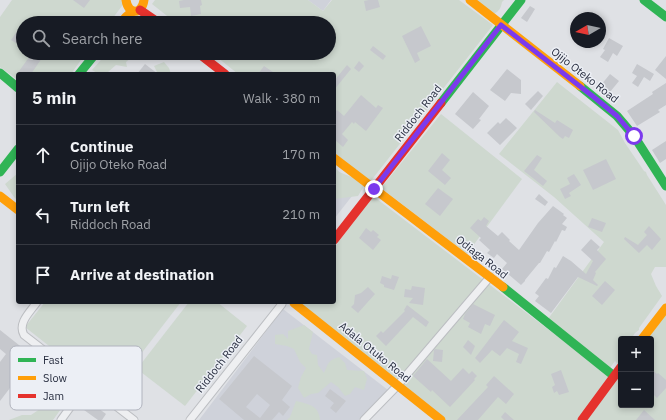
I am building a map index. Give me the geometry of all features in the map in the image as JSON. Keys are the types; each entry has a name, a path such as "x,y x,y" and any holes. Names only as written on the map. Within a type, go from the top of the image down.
{"street":[{"name":"Ojijo Oteko Road","path":"470,0 617,116 634,136 666,186"},
{"name":"Riddoch Road","path":"336,237 521,0"},
{"path":"644,0 666,16"},
{"path":"127,16 136,6 150,16"},
{"path":"81,72 90,60"},
{"path":"207,60 222,72"},
{"path":"0,73 16,86"},
{"path":"0,172 16,152"},
{"name":"Odiaga Road","path":"336,160 490,277 614,376"},
{"path":"0,196 16,208"},
{"path":"364,420 397,386 490,277"},
{"path":"36,304 22,323 22,326 24,335 38,346"},
{"name":"Riddoch Road","path":"190,420 280,304"},
{"name":"Adala Otuko Road","path":"296,304 441,420"},
{"path":"644,336 666,308"},
{"path":"582,420 618,371"},
{"path":"62,420 69,410"},
{"path":"121,410 134,420"}],"shaded area":[{"path":"12,0 122,0 125,2 114,16 16,16 16,60 81,60 72,72 16,72 16,79 0,67 0,17"},
{"path":"155,0 308,0 323,11 332,0 459,0 493,25 370,182 336,154 336,72 236,72 221,60 336,60 336,16 167,16 152,4"},
{"path":"308,0 331,0 323,11"},
{"path":"477,0 504,0 500,9 494,14"},
{"path":"101,60 128,60 126,62 127,67 116,65 108,72 96,72 92,70"},
{"path":"164,62 170,72 157,72 154,66"},
{"path":"557,82 618,130 666,205 666,267 655,267 651,274 662,296 639,330 633,336 618,336 618,364 615,361 610,368 548,319 604,242 554,197 499,154"},
{"path":"441,114 522,179 467,254 381,188"},
{"path":"336,168 339,172 354,178 364,186 358,196 336,199"},
{"path":"336,170 359,187 336,216"},
{"path":"16,175 16,199 14,197 5,184"},
{"path":"373,196 616,381 618,377 618,408 654,408 654,336 648,336 666,312 666,420 440,420 300,304 336,304 336,245"},
{"path":"43,304 179,304 142,353 142,346 49,346 25,327"},
{"path":"187,304 220,304 247,326 185,406 142,373 142,363"},
{"path":"283,309 388,390 359,420 199,420"},
{"path":"304,325 313,332 309,349 312,354 317,355 318,365 324,373 330,361 339,357 345,363 347,370 364,371 367,379 364,390 355,387 350,394 345,396 338,387 331,382 318,393 311,394 304,398 298,388 301,377 306,368 300,362 294,349 275,344 275,335 283,334 288,339 288,331"},
{"path":"296,401 309,404 315,408 318,411 320,420 287,420 290,417"},
{"path":"60,410 53,420 9,420 22,415 31,415 37,411"}],"building":[{"path":"73,0 90,0 84,8"},
{"path":"201,0 201,14 191,16 190,7 180,8 179,1"},
{"path":"378,0 380,7 366,11 364,1"},
{"path":"530,6 535,9 527,22 521,18"},
{"path":"421,26 431,46 417,53 420,60 415,63 402,36"},
{"path":"16,33 16,43 11,40"},
{"path":"609,38 623,46 617,56 613,53 608,62 600,57 605,50 604,48 606,48 606,44"},
{"path":"373,46 386,56 383,60 370,50"},
{"path":"666,56 666,79 655,70"},
{"path":"27,60 41,60 32,72 18,72"},
{"path":"359,61 364,66 359,72 354,68"},
{"path":"145,64 155,72 139,72"},
{"path":"637,64 654,74 650,81 644,77 638,87 632,83 637,76 632,73"},
{"path":"347,65 351,69 336,88 336,79"},
{"path":"264,66 273,72 260,72"},
{"path":"507,69 521,80 521,94 511,93 505,101 490,90"},
{"path":"610,74 619,81 610,92 601,85"},
{"path":"666,83 666,105 658,110 660,112 637,126 627,111 653,94 652,92"},
{"path":"538,91 543,96 531,110 525,104"},
{"path":"473,92 489,106 479,119 481,120 473,129 455,114"},
{"path":"361,95 376,108 378,105 383,108 366,131 355,122 354,124 352,122 342,134 348,140 343,147 336,141 336,111 337,110 344,116"},
{"path":"535,110 555,123 557,120 573,130 569,138 565,136 563,139 560,137 534,112"},
{"path":"506,118 517,128 500,145 487,133 498,122 500,124"},
{"path":"666,141 666,159 660,163 652,150"},
{"path":"442,153 450,160 442,170 451,178 445,185 428,171"},
{"path":"537,155 542,158 534,170 547,181 543,186 524,171"},
{"path":"606,159 616,179 593,190 583,170"},
{"path":"574,174 581,185 569,193 571,196 565,199 560,189 570,184 567,178"},
{"path":"438,188 453,199 440,216 425,204"},
{"path":"539,194 548,202 545,206 535,199"},
{"path":"553,206 567,218 562,224 567,227 565,231 562,230 549,252 547,251 540,263 521,285 502,269 507,263 497,254 494,258 487,253 490,250 479,240 481,238 470,228 478,219 481,221 484,217 489,221 486,226 498,236 502,232 519,250 538,223"},
{"path":"592,218 606,223 602,232 588,227"},
{"path":"649,226 661,239 652,250 647,245 639,253 624,239 625,237 638,245 647,235 644,232"},
{"path":"366,228 371,232 373,230 379,235 377,237 381,240 373,250 359,238"},
{"path":"591,239 600,247 597,250 606,259 595,272 596,273 593,280 598,285 597,286 578,277 551,313 535,301 539,296 535,293 546,278 548,279 554,267 556,268 563,256 586,274 593,261 581,250"},
{"path":"392,275 399,277 394,290 384,287 384,285 380,283 382,276 391,279"},
{"path":"605,281 615,290 602,305 592,296"},
{"path":"412,286 425,288 423,305 409,303 413,298 404,297 405,289 411,290"},
{"path":"368,287 375,294 358,313 351,307 354,304 355,295 361,293"},
{"path":"473,304 495,315 490,326 485,324 481,334 468,327 470,323 463,319"},
{"path":"407,305 429,322 426,327 413,317 386,346 376,336 381,331 383,333 405,311 404,310"},
{"path":"504,320 519,332 512,341 528,348 521,364 516,362 519,354 507,348 500,356 492,350 480,363 475,358"},
{"path":"0,330 20,346 10,346 10,388 0,401 0,362 6,354 0,349"},
{"path":"468,340 475,346 471,355 463,347"},
{"path":"435,349 443,350 442,362 433,361"},
{"path":"254,356 292,386 282,400 290,407 283,416 279,412 272,420 244,420 219,399","holes":["257,394 270,405 260,418 246,407"]},
{"path":"427,359 451,381 463,368 469,374 472,371 477,376 450,407 432,390 431,392 413,376"},
{"path":"561,370 569,392 559,395 557,391 554,393 552,387 555,385 551,374"},
{"path":"654,372 666,380 666,388 657,398 654,395"},
{"path":"494,376 514,394 506,404 498,397 478,420 457,420 488,387 486,385"},
{"path":"330,389 346,401 336,413 330,408 334,403 325,396"},
{"path":"84,410 101,410 106,414 102,420 98,420"},
{"path":"644,410 655,420 636,420"},
{"path":"505,412 514,420 504,420 501,417"}],"traffic: fast":[{"path":"441,103 521,0"},
{"path":"644,0 666,17"},
{"path":"81,72 90,60"},
{"path":"0,73 16,86"},
{"path":"580,86 617,116 634,136 666,186"},
{"path":"0,172 16,152"},
{"path":"503,287 614,376"}],"traffic: slow":[{"path":"126,0 127,5 132,11 138,11 143,5 144,0"},
{"path":"470,0 580,86"},
{"path":"127,16 133,11"},
{"path":"336,160 503,287"},
{"path":"0,196 16,208"},
{"path":"295,304 441,420"},
{"path":"644,336 666,308"}],"traffic: jam":[{"path":"140,10 149,16"},
{"path":"207,60 222,72"},
{"path":"336,237 441,103"},
{"path":"582,420 618,371"}],"route":[{"path":"374,189 501,25 617,116 634,136"}]}
